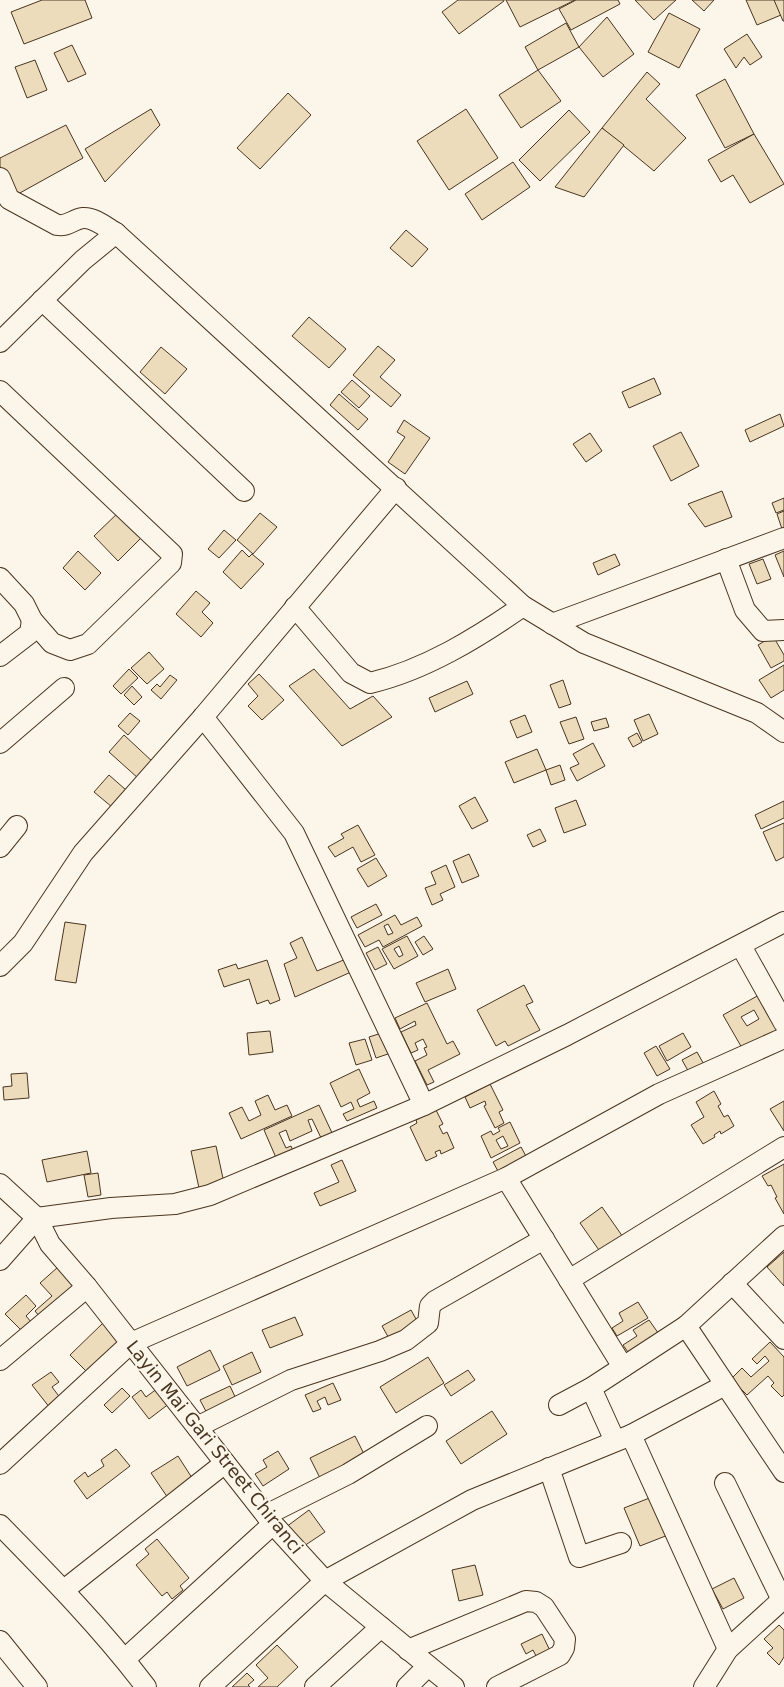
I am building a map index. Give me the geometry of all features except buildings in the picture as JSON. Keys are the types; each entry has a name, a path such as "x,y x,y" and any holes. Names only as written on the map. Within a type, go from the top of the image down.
{"street":[{"path":"0,178 9,199 57,225 64,226 83,218 93,220 116,233 523,606 584,643 757,713 784,732"},
{"path":"0,342 83,260 116,233"},
{"path":"42,300 244,491"},
{"path":"0,391 172,554 171,563 88,644 70,650 52,643 32,620 24,604 0,578"},
{"path":"0,966 22,943 83,853 203,717 396,488"},
{"path":"552,624 784,538"},
{"path":"726,559 745,610 763,632 784,630"},
{"path":"295,608 351,673 370,683 399,676 488,631 523,606"},
{"path":"0,656 30,633 32,620"},
{"path":"0,743 64,688"},
{"path":"203,717 294,833 424,1105"},
{"path":"0,847 18,826"},
{"path":"0,1260 37,1218 111,1208 175,1204 210,1195 424,1105 567,1036 784,922"},
{"path":"741,946 784,1023"},
{"path":"0,1464 131,1342 506,1178 659,1094 784,1038"},
{"path":"569,1280 784,1147"},
{"path":"506,1178 623,1367"},
{"name":"Layin Mai Gari Street Chiranci","path":"0,1184 37,1218 50,1244 87,1286 269,1520 325,1582 454,1687"},
{"path":"559,1405 591,1388 686,1326 784,1236"},
{"path":"197,1427 291,1380 380,1351 406,1340 428,1323 430,1306 436,1300 544,1239"},
{"path":"732,1283 784,1339"},
{"path":"0,1360 87,1286"},
{"path":"686,1326 784,1472"},
{"path":"210,1687 325,1582 472,1500 623,1438 725,1385"},
{"path":"591,1388 623,1438 728,1649"},
{"path":"125,1659 269,1520 427,1426"},
{"path":"64,1590 225,1463"},
{"path":"549,1468 579,1557 621,1543"},
{"path":"704,1687 728,1649 783,1599 725,1483"},
{"path":"0,1525 64,1590 125,1659 146,1687"},
{"path":"408,1650 526,1601 536,1602 544,1607 565,1639 564,1648 560,1655 497,1687"},
{"path":"316,1687 381,1627"},
{"path":"2,1648 37,1687"},
{"path":"407,1687 428,1666"}]}
